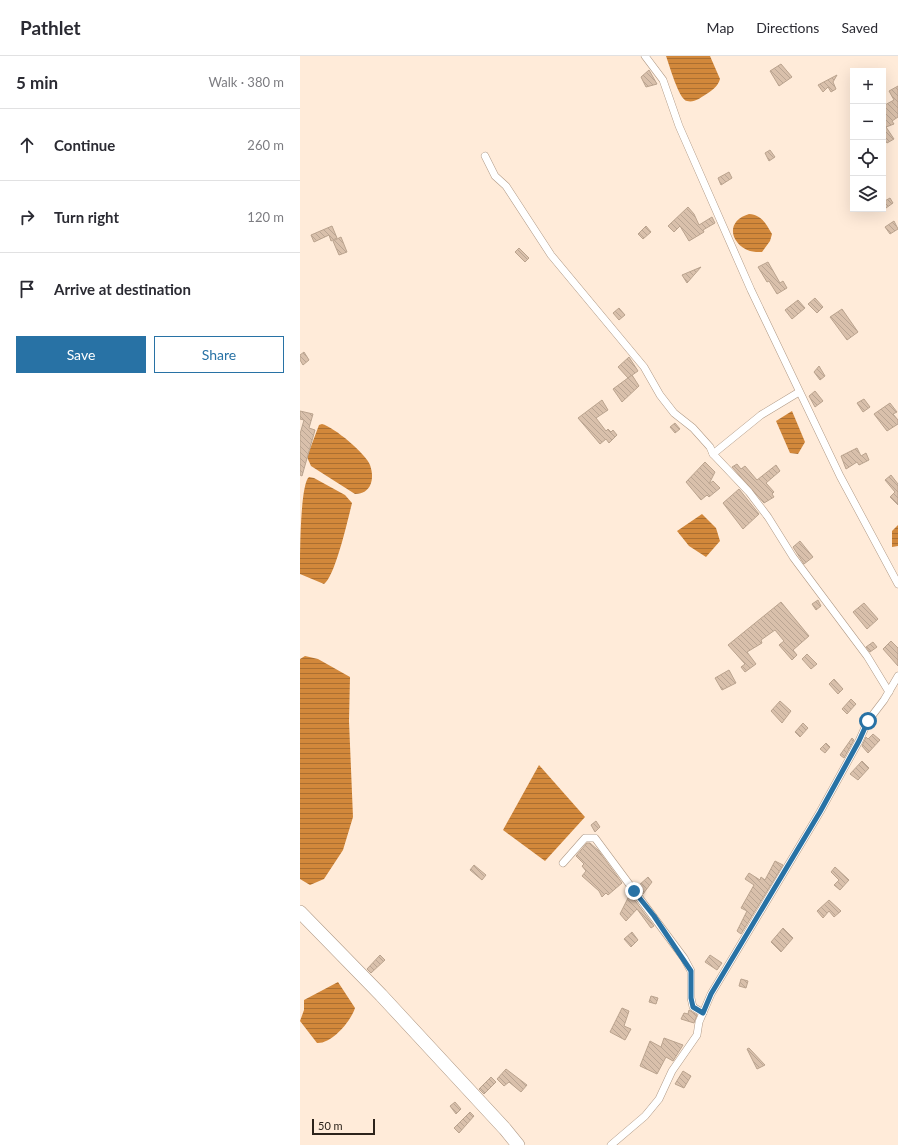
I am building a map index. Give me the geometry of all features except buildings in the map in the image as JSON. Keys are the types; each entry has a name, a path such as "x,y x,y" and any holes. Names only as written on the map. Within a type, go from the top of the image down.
{"highway":[{"path":"300,912 381,995 506,1129 518,1145"}],"street":[{"path":"645,56 663,80 679,126 751,290 799,392 861,516 898,584"},
{"path":"485,156 495,176 506,186 551,255 644,367 660,395 674,413 693,428 710,447 713,454 749,492 768,517 793,557 867,656 889,692"},
{"path":"713,454 761,415 799,392"},
{"path":"611,1145 645,1116 659,1100 672,1071 697,1036 699,1022 711,994 820,812 859,741 868,721 889,692 898,676"},
{"path":"563,862 586,838 595,838 684,958 691,971 691,998 693,1007 703,1013"}],"shaded area":[{"path":"666,56 710,56 720,79 718,84 710,92 694,101 687,101 681,95"},
{"path":"749,214 760,218 772,234 770,241 762,252 751,251 743,248 735,238 733,227 741,217"},
{"path":"792,411 805,442 798,454 790,453 776,421"},
{"path":"322,424 341,435 367,460 370,465 372,475 372,480 368,489 355,494 311,466 307,457 319,425"},
{"path":"309,477 314,478 345,495 352,503 337,560 324,584 300,574 302,506 306,482"},
{"path":"702,514 716,528 720,541 706,557 689,546 677,531"},
{"path":"898,525 898,546 892,547 892,531"},
{"path":"305,656 318,659 350,677 349,721 353,817 343,850 324,879 310,885 300,879 300,659"},
{"path":"539,765 585,817 545,861 503,830"},
{"path":"338,982 355,1008 345,1025 335,1036 329,1040 317,1043 300,1021 304,1010 304,1000"}],"route":[{"path":"634,891 684,958 691,971 691,998 693,1007 703,1013 711,994 820,812 859,741 868,721"}]}
